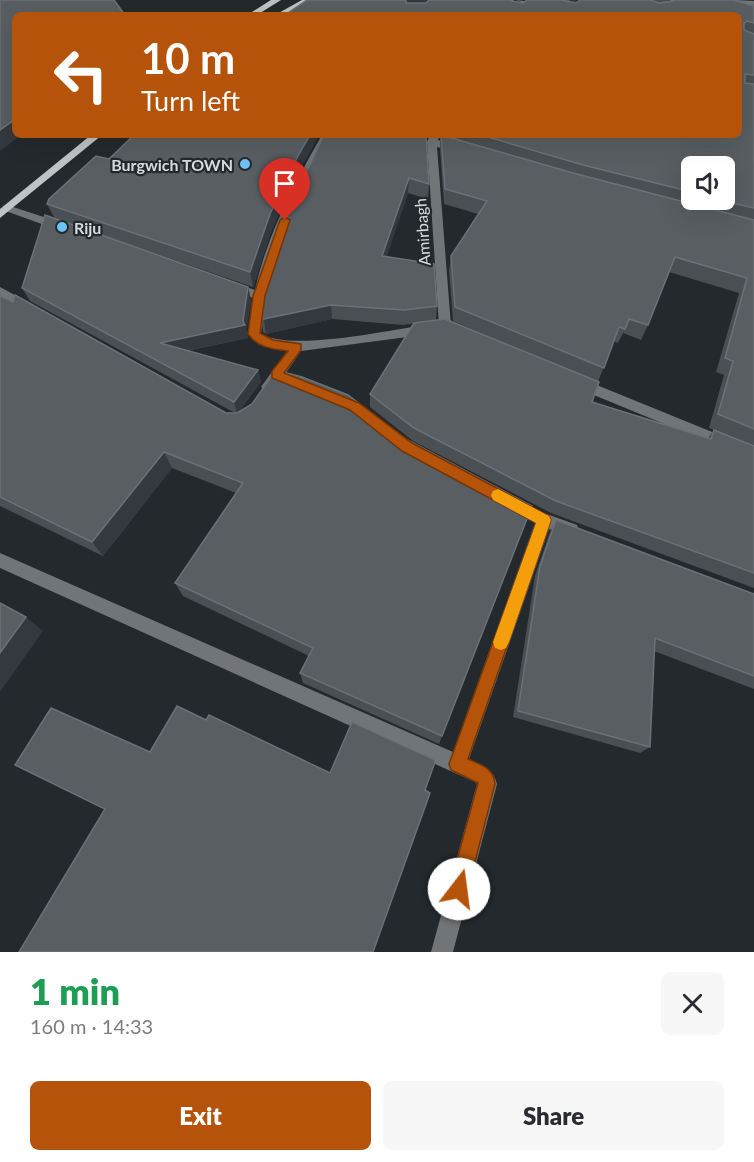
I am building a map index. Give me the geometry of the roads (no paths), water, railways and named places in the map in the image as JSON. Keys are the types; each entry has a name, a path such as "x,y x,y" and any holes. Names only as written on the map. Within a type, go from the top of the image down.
{"main road":[{"path":"256,12 277,0"},
{"path":"285,12 308,0"},
{"path":"4,211 93,138"}],"street":[{"path":"520,0 538,4"},
{"path":"739,0 754,3"},
{"path":"519,12 529,2"},
{"path":"297,347 271,344 254,334 259,296 291,202 325,138"},
{"path":"434,139 476,155"},
{"name":"Amirbagh","path":"297,347 450,329 434,139"},
{"path":"4,211 73,231"},
{"path":"215,280 259,296"},
{"path":"0,291 39,314"},
{"path":"260,399 297,347"},
{"path":"276,375 296,383"},
{"path":"566,377 754,455"},
{"path":"458,764 538,517 588,537"},
{"path":"0,560 482,775 486,779 486,784 442,952"}],"place":[{"name":"Burgwich TOWN","path":"245,164"},
{"name":"Riju","path":"62,227"}]}
